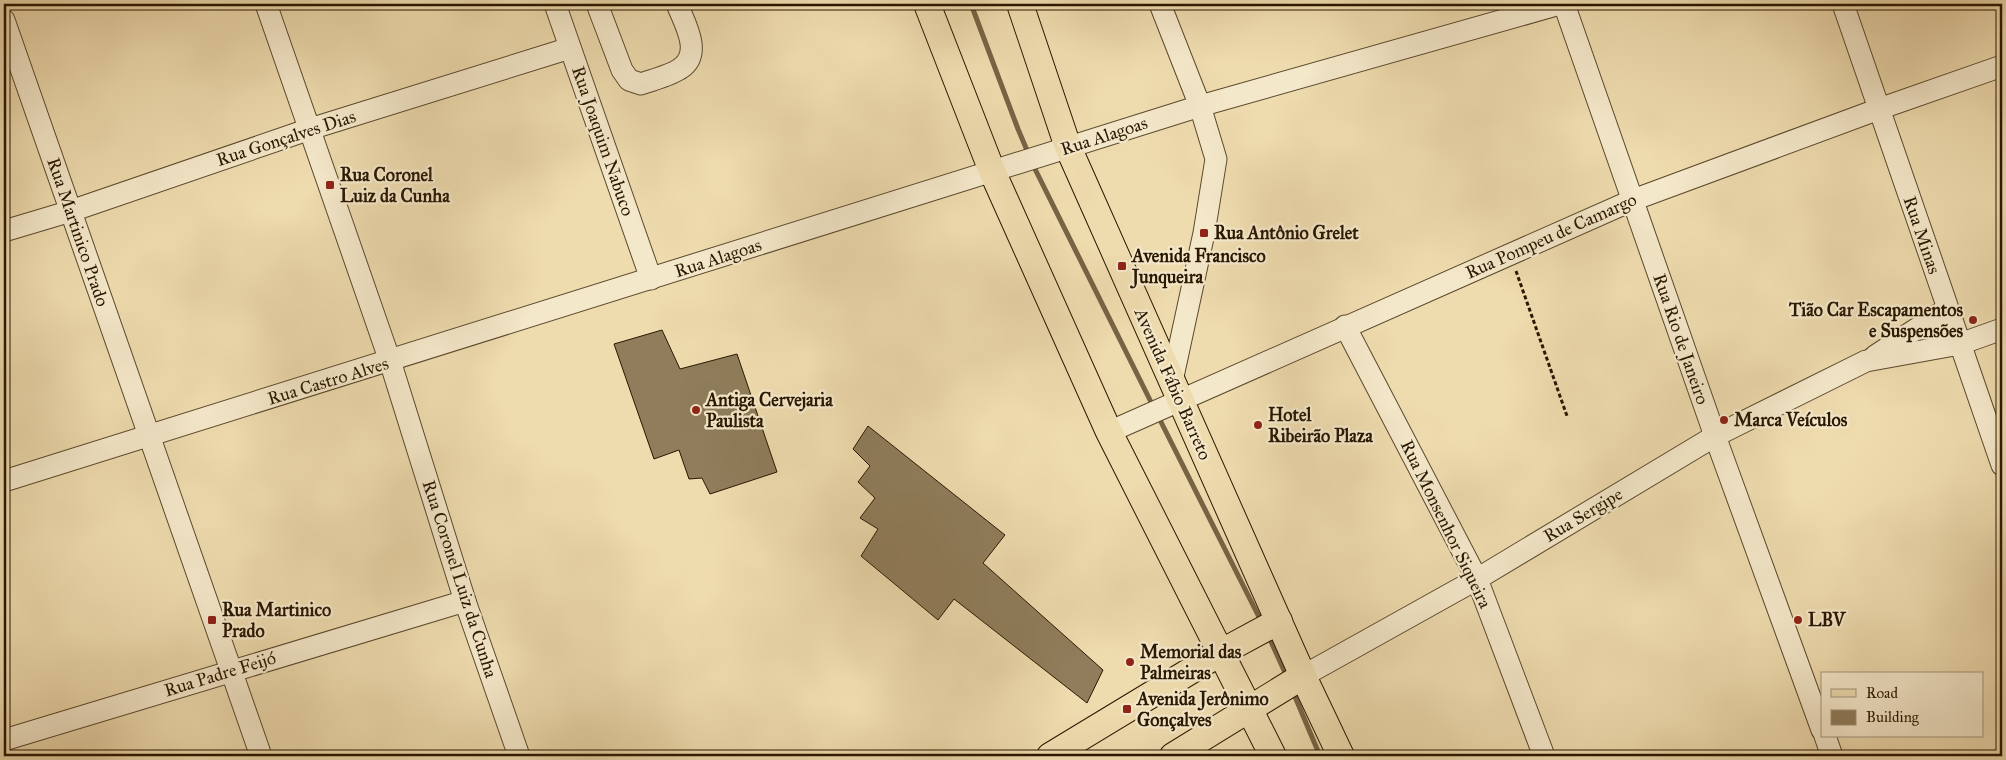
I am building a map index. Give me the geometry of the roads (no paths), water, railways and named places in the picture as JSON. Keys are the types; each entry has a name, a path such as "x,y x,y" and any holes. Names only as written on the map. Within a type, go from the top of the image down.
{"main road":[{"path":"927,4 1001,169 1113,430 1227,650 1254,706 1273,756"},
{"name":"Avenida Fábio Barreto","path":"1020,4 1065,148 1298,680 1341,756"},
{"path":"1050,756 1273,624"},
{"path":"1173,756 1298,680"}],"street":[{"name":"Rua Coronel Luiz da Cunha","path":"266,4 390,361 512,754"},
{"name":"Rua Joaquim Nabuco","path":"555,4 651,279"},
{"path":"597,4 622,70 629,80 641,84 682,68 690,57 692,42 677,4"},
{"path":"1160,4 1200,106 1216,159 1173,395"},
{"name":"Rua Alagoas","path":"651,279 1200,106 1562,4"},
{"name":"Rua Rio de Janeiro","path":"1562,4 1715,436 1821,727"},
{"name":"Rua Minas","path":"1842,4 2002,465"},
{"name":"Rua Martinico Prado","path":"4,20 261,756"},
{"name":"Rua Gonçalves Dias","path":"4,231 71,211 310,129 570,48"},
{"name":"Rua Pompeu de Camargo","path":"1113,430 1173,395 1345,326 1633,200 1879,109 2002,66"},
{"name":"Rua Castro Alves","path":"4,481 651,279"},
{"name":"Rua Sergipe","path":"1298,680 1477,578 1715,436 1866,361 1947,310"},
{"name":"Rua Monsenhor Siqueira","path":"1345,326 1477,578 1544,756"},
{"name":"Rua Sergipe","path":"1866,361 1960,344 2002,329"},
{"name":"Rua Padre Feijó","path":"4,740 466,601"},
{"path":"1825,738 1832,756"}],"waterway":[{"path":"971,4 1029,155"},
{"path":"1032,163 1153,406"},
{"path":"1158,416 1262,623"},
{"path":"1268,635 1287,677"},
{"path":"1293,692 1320,756"}],"place":[{"name":"Rua Coronel Luiz da Cunha","path":"330,185"},
{"name":"Rua Antônio Grelet","path":"1204,233"},
{"name":"Avenida Francisco Junqueira","path":"1122,266"},
{"name":"Tião Car Escapamentos e Suspensões","path":"1973,320"},
{"name":"Antiga Cervejaria Paulista","path":"696,410"},
{"name":"Marca Veículos","path":"1724,420"},
{"name":"Hotel Ribeirão Plaza","path":"1258,425"},
{"name":"Rua Martinico Prado","path":"212,620"},
{"name":"LBV","path":"1798,620"},
{"name":"Memorial das Palmeiras","path":"1130,662"},
{"name":"Avenida Jerônimo Gonçalves","path":"1127,709"}]}
